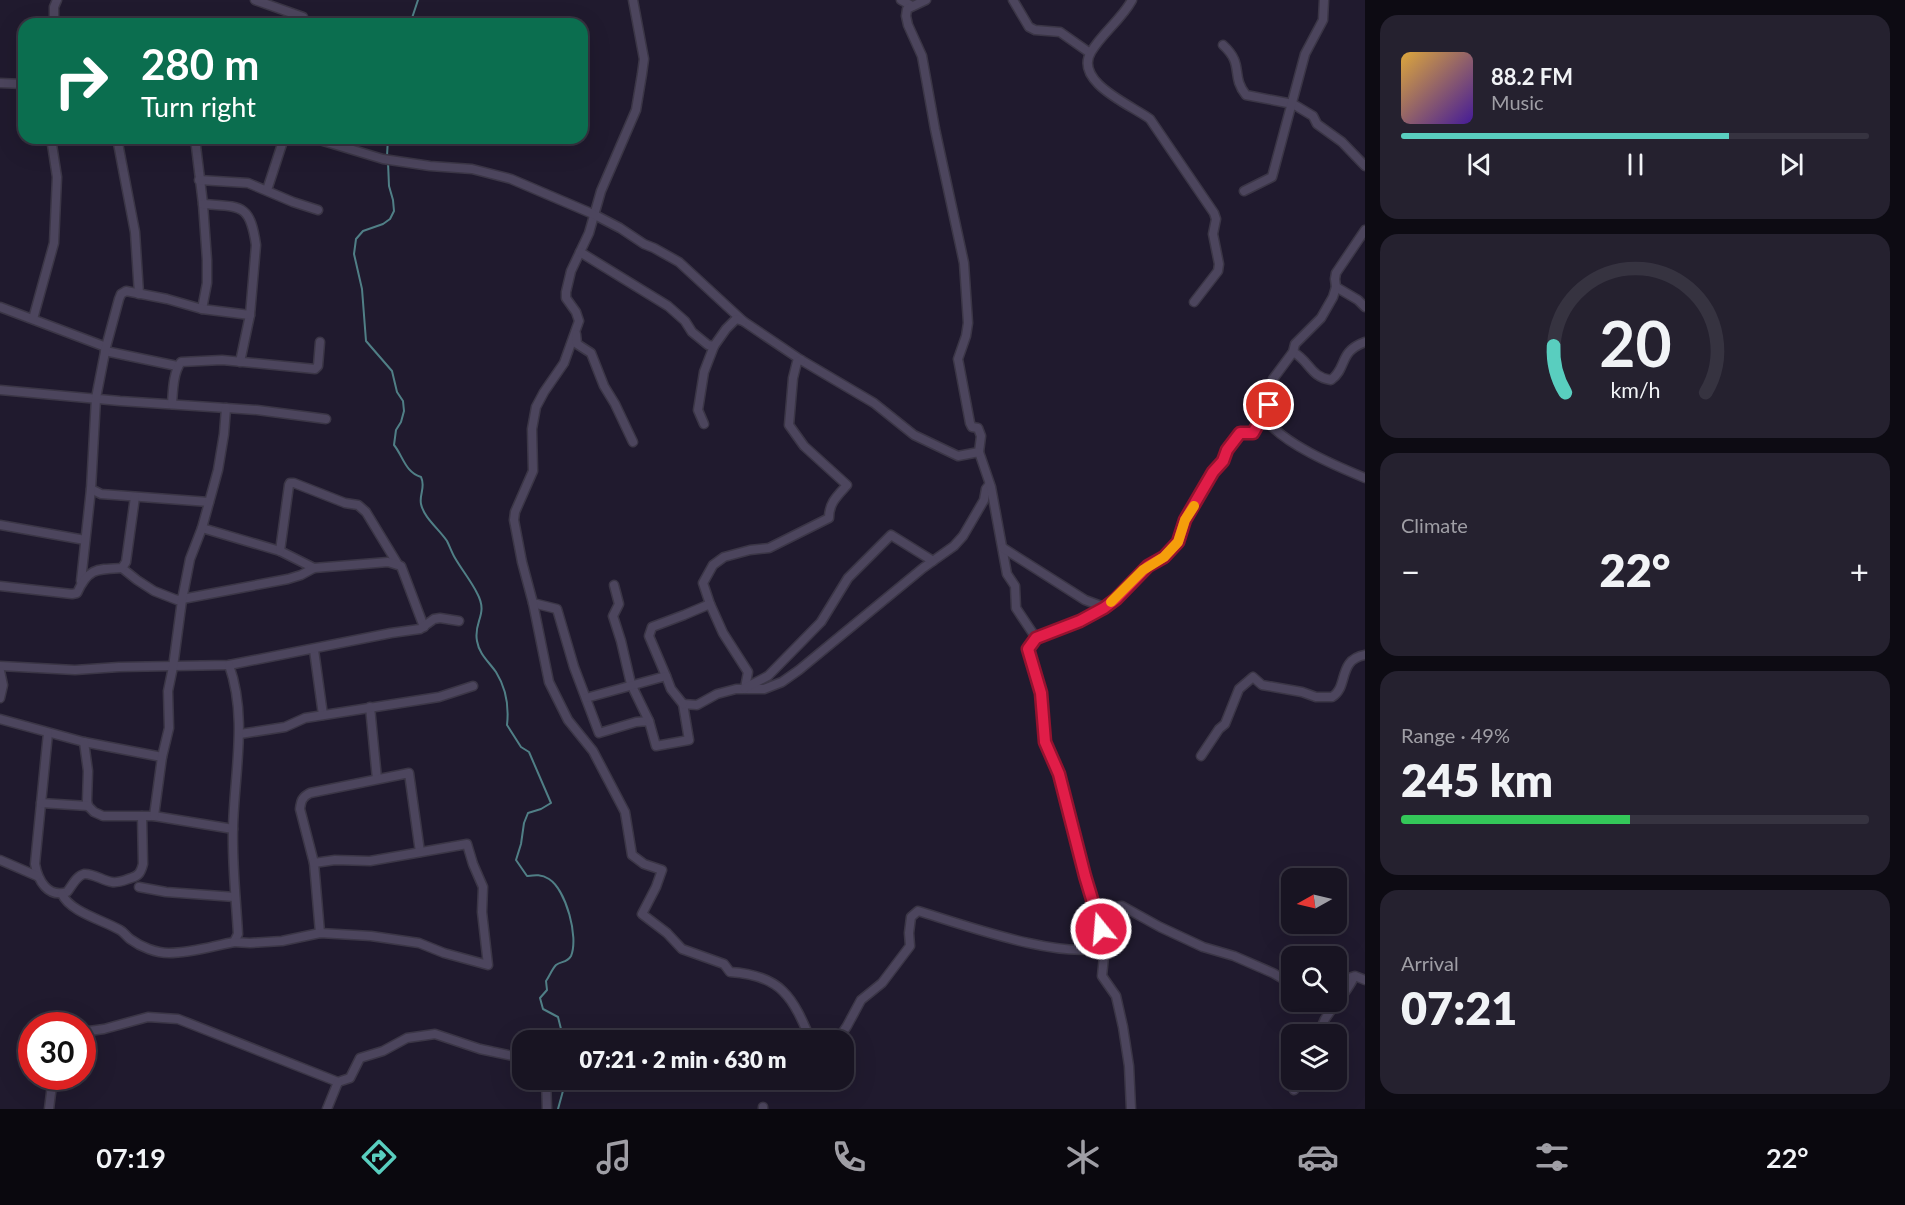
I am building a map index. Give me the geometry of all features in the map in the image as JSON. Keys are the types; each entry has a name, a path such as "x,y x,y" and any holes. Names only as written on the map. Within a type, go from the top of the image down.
{"street":[{"path":"54,18 57,0"},
{"path":"255,0 303,17"},
{"path":"633,0 644,59 636,110 571,271 566,298 576,312 579,321 564,363 536,407 532,429 533,471 515,512 514,520 549,682 568,720 593,751 625,812 632,855 644,864 662,870 642,914 667,933 682,949 724,964 730,972 752,973 776,985 792,999 806,1030"},
{"path":"901,0 912,6"},
{"path":"926,0 907,9 906,16 922,56 964,263 968,323 958,359 970,423 972,427 978,428 981,436 979,452 991,487 1007,573 1015,586 1016,608 1036,638"},
{"path":"1013,0 1029,27 1035,30 1060,32 1090,53"},
{"path":"1132,0 1090,53 1089,72 1119,101 1150,119 1214,213 1218,271 1194,302"},
{"path":"1244,190 1272,177 1305,54 1323,20 1324,0"},
{"path":"1223,45 1232,53 1236,62 1238,85 1246,95 1293,104 1312,116 1317,124 1341,142 1365,166"},
{"path":"0,83 18,84"},
{"path":"33,319 54,243 57,177 52,144"},
{"path":"118,144 135,231 139,294"},
{"path":"196,144 203,204 207,283 202,309"},
{"path":"267,190 282,144"},
{"path":"333,144 383,159 472,170 511,179 593,214 679,262 743,321 801,360 874,403 914,435 958,456 979,452"},
{"path":"199,180 248,183 318,210"},
{"path":"203,204 237,207 250,217 256,245 249,315 240,362"},
{"path":"1131,1109 1129,1066 1123,1027 1116,996 1102,976 1105,946 1097,910 1085,876 1059,774 1045,742 1041,693 1028,649 1036,638 1080,621 1104,608 1116,599 1143,570 1164,557 1178,542 1185,520 1213,472 1223,461 1227,450 1240,433 1253,433 1264,417 1269,405 1273,379 1293,352 1295,344 1310,330 1326,309 1336,287 1336,273 1365,230"},
{"path":"580,252 668,306 685,321 692,332 708,345 714,346"},
{"path":"1336,287 1365,307"},
{"path":"0,586 77,593 81,581 91,489 96,398 105,349 121,294 126,291 202,309 249,315"},
{"path":"0,307 105,349 177,366"},
{"path":"704,424 698,410 704,372 714,346 726,329 736,319 743,321"},
{"path":"576,329 578,344 591,353 604,386 633,442"},
{"path":"172,404 177,366 181,362 222,360 315,369 318,366 320,342"},
{"path":"1293,352 1300,356 1315,375 1331,380 1338,375 1345,355 1365,342"},
{"path":"745,688 748,672 723,633 710,604 704,583 713,565 724,557 776,545 829,518 833,501 847,486 804,446 789,424 793,378 797,362 801,360"},
{"path":"0,390 147,404 226,408 326,419"},
{"path":"154,816 162,757 169,728 168,691 174,667 182,600 190,559 210,502 224,434 226,408"},
{"path":"1264,417 1269,425 1283,437 1365,478"},
{"path":"280,551 290,483 345,503 358,505 366,512 401,566 424,627"},
{"path":"683,704 697,705 717,694 745,688 764,689 782,682 933,561 949,551 963,536 984,500 989,485"},
{"path":"91,489 101,494 210,502"},
{"path":"122,568 126,562 135,497"},
{"path":"0,525 85,540"},
{"path":"202,528 280,551 314,568"},
{"path":"745,688 768,676 821,622 848,578 891,535 933,561"},
{"path":"1003,548 1085,600 1104,608"},
{"path":"81,581 95,571 122,568 154,591 182,600 288,579 314,568 397,563"},
{"path":"614,585 619,604 613,616 631,684 649,721 656,746 689,740 683,704 671,689 649,636 652,627 710,604"},
{"path":"533,603 557,609 574,668 599,733 649,721"},
{"path":"0,666 75,670 229,665 391,633 414,631 434,619 459,621"},
{"path":"314,650 323,715"},
{"path":"1201,756 1225,724 1239,689 1253,677 1262,686 1332,698 1339,691 1350,661 1365,655"},
{"path":"229,665 236,684 240,734 233,829 238,934 234,942"},
{"path":"0,671 3,685 0,698"},
{"path":"586,698 666,676"},
{"path":"240,734 285,727 298,720 323,715 439,697 473,686"},
{"path":"370,707 377,778"},
{"path":"0,719 84,742 162,757"},
{"path":"48,733 35,864 41,884 48,890 62,894 67,892 81,875 87,874 111,882 120,882 136,876 141,872 143,864 142,816"},
{"path":"84,742 88,771 87,801 94,813 103,816 154,816 233,829"},
{"path":"320,933 314,863 300,809 304,796 377,778 409,773 420,852"},
{"path":"41,803 88,806"},
{"path":"62,894 65,902 121,930 130,939 152,951 186,952 234,942 282,941 320,933 371,936 419,943 444,953 488,965 482,912 483,887 467,844 370,861 334,860 314,863"},
{"path":"0,860 37,876"},
{"path":"139,887 166,892 235,897"},
{"path":"1097,910 1122,906 1160,927 1203,946 1234,956 1281,978"},
{"path":"844,1030 861,1000 882,983 910,946 911,917 918,911 1017,940 1072,951 1096,950 1105,946"},
{"path":"1347,979 1354,977 1365,980"},
{"path":"1347,988 1354,977"},
{"path":"96,1030 148,1017 178,1019 338,1082 350,1078 360,1058 383,1051 407,1038 435,1034 480,1049 512,1056"},
{"path":"327,1109 338,1082"},
{"path":"50,1109 52,1090"},
{"path":"546,1090 547,1109"}],"waterway":[{"path":"412,18 418,0"},
{"path":"387,156 388,144"},
{"path":"388,162 389,186 394,211 390,219 383,224 363,231 356,239 354,254 362,289 366,341 392,371 397,392 403,401 404,411 396,430 394,445 408,468 421,477 423,509 428,519 447,541 477,593 482,607 476,634 478,646 502,684 508,711 507,725 521,747 529,752 551,803 528,813 516,860 527,876 543,876 555,885 566,903 569,914 573,938 571,956 555,967 546,981 547,990 540,998 543,1009 558,1017 561,1030"},
{"path":"558,1109 563,1090"}],"slow traffic":[{"path":"1111,602 1143,570 1159,561 1178,542 1185,520 1194,506"}],"route":[{"path":"1101,929 1069,819 1059,774 1045,742 1041,693 1028,649 1036,638 1080,621 1104,608 1116,599 1143,570 1164,557 1178,542 1185,520 1213,472 1223,461 1227,450 1240,433 1253,433 1269,405"}]}
